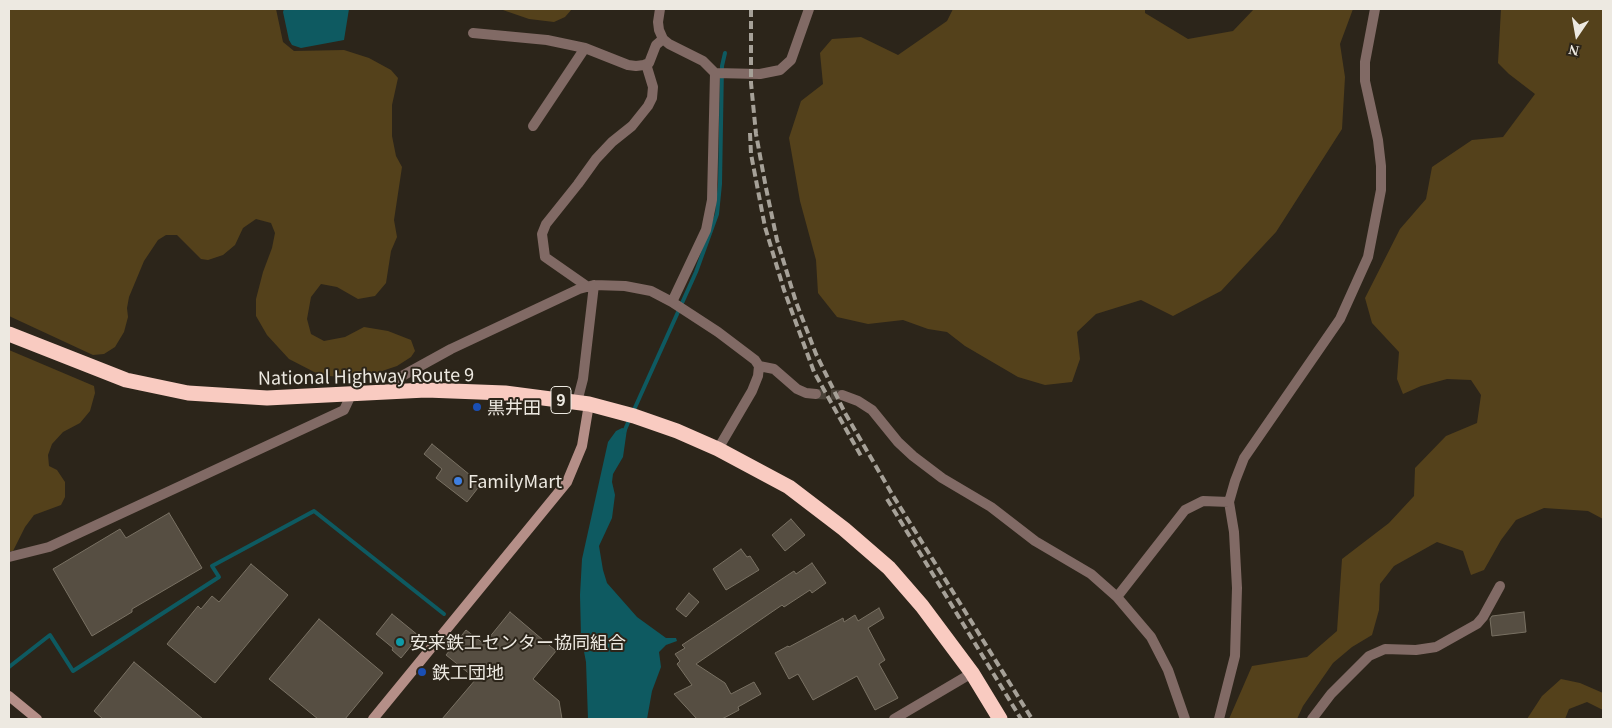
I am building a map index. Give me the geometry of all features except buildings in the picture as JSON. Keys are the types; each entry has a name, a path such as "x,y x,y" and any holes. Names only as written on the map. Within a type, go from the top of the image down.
{"highway":[{"name":"National Highway Route 9","path":"9,334 101,372 166,390 266,398 351,395 392,391 466,390 583,403 634,416 677,431 718,449 789,487 844,529 889,568 922,606 972,673 1000,719"}],"street":[{"path":"660,9 658,22 662,39 703,62 715,73 760,74 780,70 791,60 809,9"},
{"path":"1219,719 1235,656 1237,588 1234,532 1229,502 1235,481 1244,458 1340,319 1368,257 1381,190 1378,140 1365,81 1365,62 1375,9"},
{"path":"473,33 547,40 585,48 628,65 636,66 649,63 656,45 662,39"},
{"path":"533,126 585,48"},
{"path":"591,286 545,258 542,234 546,224 596,158 632,126 648,106 652,98 653,87 646,64"},
{"path":"677,306 706,230 712,200 715,73"},
{"path":"375,719 567,482 582,446 583,379 591,286"},
{"path":"392,391 402,376 451,349 564,296 591,286 625,286 650,291 677,306 718,332 755,360 759,366 758,376 752,391 718,449"},
{"path":"759,366 774,369 797,389 806,393 816,394"},
{"path":"9,557 49,547 344,410 351,395"},
{"path":"842,395 858,401 872,410 898,442 934,472 991,507 1035,541 1091,574 1117,597 1151,637 1168,670 1184,719"},
{"path":"1117,597 1186,510 1203,502 1229,502"},
{"path":"1312,719 1331,694 1369,656 1385,649 1416,650 1436,647 1477,624 1483,617 1500,586"},
{"path":"894,719 972,673"},
{"path":"9,696 37,719"}],"shaded area":[{"path":"9,9 276,9 283,42 294,51 344,50 369,58 391,70 398,78 392,105 392,136 396,156 402,167 394,220 397,237 391,251 386,283 375,296 358,299 337,287 321,284 311,297 307,319 311,334 324,341 345,337 364,327 388,331 411,340 415,351 411,357 397,366 376,373 350,378 320,375 289,359 267,335 256,316 256,299 275,233 271,223 256,219 243,228 235,245 223,255 208,260 201,259 177,235 166,235 158,240 144,261 129,297 128,317 124,332 115,347 104,354 93,355 9,316"},
{"path":"500,9 572,9 565,17 554,22 529,19"},
{"path":"953,9 1145,9 1145,13 1188,39 1233,31 1254,9 1353,9 1340,44 1345,77 1342,129 1276,232 1221,291 1173,316 1141,300 1096,314 1077,332 1080,359 1072,382 1045,385 1018,377 965,346 947,332 928,329 903,320 868,324 837,317 818,293 816,260 800,201 789,138 801,101 823,84 820,53 832,39 861,37 898,55 947,21"},
{"path":"1501,9 1603,9 1603,519 1588,511 1544,508 1516,520 1501,540 1484,570 1471,575 1463,551 1437,542 1394,566 1380,584 1379,610 1372,635 1352,647 1333,663 1303,706 1297,719 1229,719 1252,666 1307,657 1337,631 1342,559 1389,523 1414,496 1415,468 1446,436 1477,423 1481,395 1471,380 1447,379 1421,386 1403,394 1397,379 1399,352 1372,323 1365,298 1400,229 1426,199 1432,167 1472,140 1503,137 1535,94 1498,63"},
{"path":"9,350 94,386 95,393 90,411 80,423 63,432 52,444 48,455 49,466 57,470 65,482 65,497 61,505 34,515 25,527 13,551 9,551"},
{"path":"1561,679 1580,683 1603,693 1603,710 1587,702 1569,709 1565,719 1527,719 1542,696"}],"water":[{"path":"284,9 349,9 344,40 301,48 292,45 289,40"},
{"path":"622,428 627,429 623,457 613,474 612,482 615,495 612,518 599,546 603,570 607,583 637,617 666,638 676,638 677,641 666,645 659,652 661,667 652,691 647,719 588,719 586,662 581,636 580,595 582,559 608,442 616,431"}],"waterway":[{"path":"633,412 696,272 717,214 720,184 722,66 725,53"},
{"path":"624,432 630,418"},
{"path":"9,667 50,635 73,671 219,577 212,566 314,511 444,614"}],"tunnel":[{"path":"816,394 842,395"}],"railway":[{"path":"751,9 751,83 756,134 766,188 777,240 796,302 816,354 845,413 892,494 1032,719"},
{"path":"750,133 751,154 765,227 784,290 814,372 861,456"},
{"path":"887,499 1021,719"}],"place":[{"name":"黒井田","path":"477,407"},
{"name":"FamilyMart","path":"458,481"},
{"name":"安来鉄工センター協同組合","path":"400,642"},
{"name":"鉄工団地","path":"422,672"}]}
